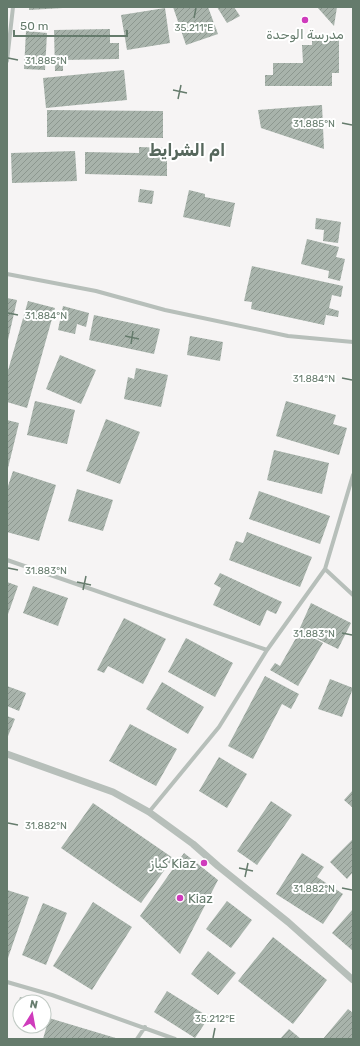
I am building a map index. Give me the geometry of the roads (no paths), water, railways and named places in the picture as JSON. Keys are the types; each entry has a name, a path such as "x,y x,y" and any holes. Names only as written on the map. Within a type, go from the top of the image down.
{"street":[{"path":"7,61 13,7"},
{"path":"7,274 96,291 165,310 288,336 353,342"},
{"path":"149,812 219,727 267,650 326,570 353,475"},
{"path":"7,560 267,650"},
{"path":"326,570 353,595"},
{"path":"7,754 113,792 149,812 193,844 288,922 353,980"},
{"path":"7,982 52,995 146,1027 175,1039"},
{"path":"137,1039 146,1027"}],"place":[{"name":"مدرسة الوحدة","path":"305,20"},
{"name":"كياز Kiaz","path":"204,863"},
{"name":"Kiaz","path":"180,898"}],"district":[{"name":"ام الشرايط","path":"187,150"}]}
